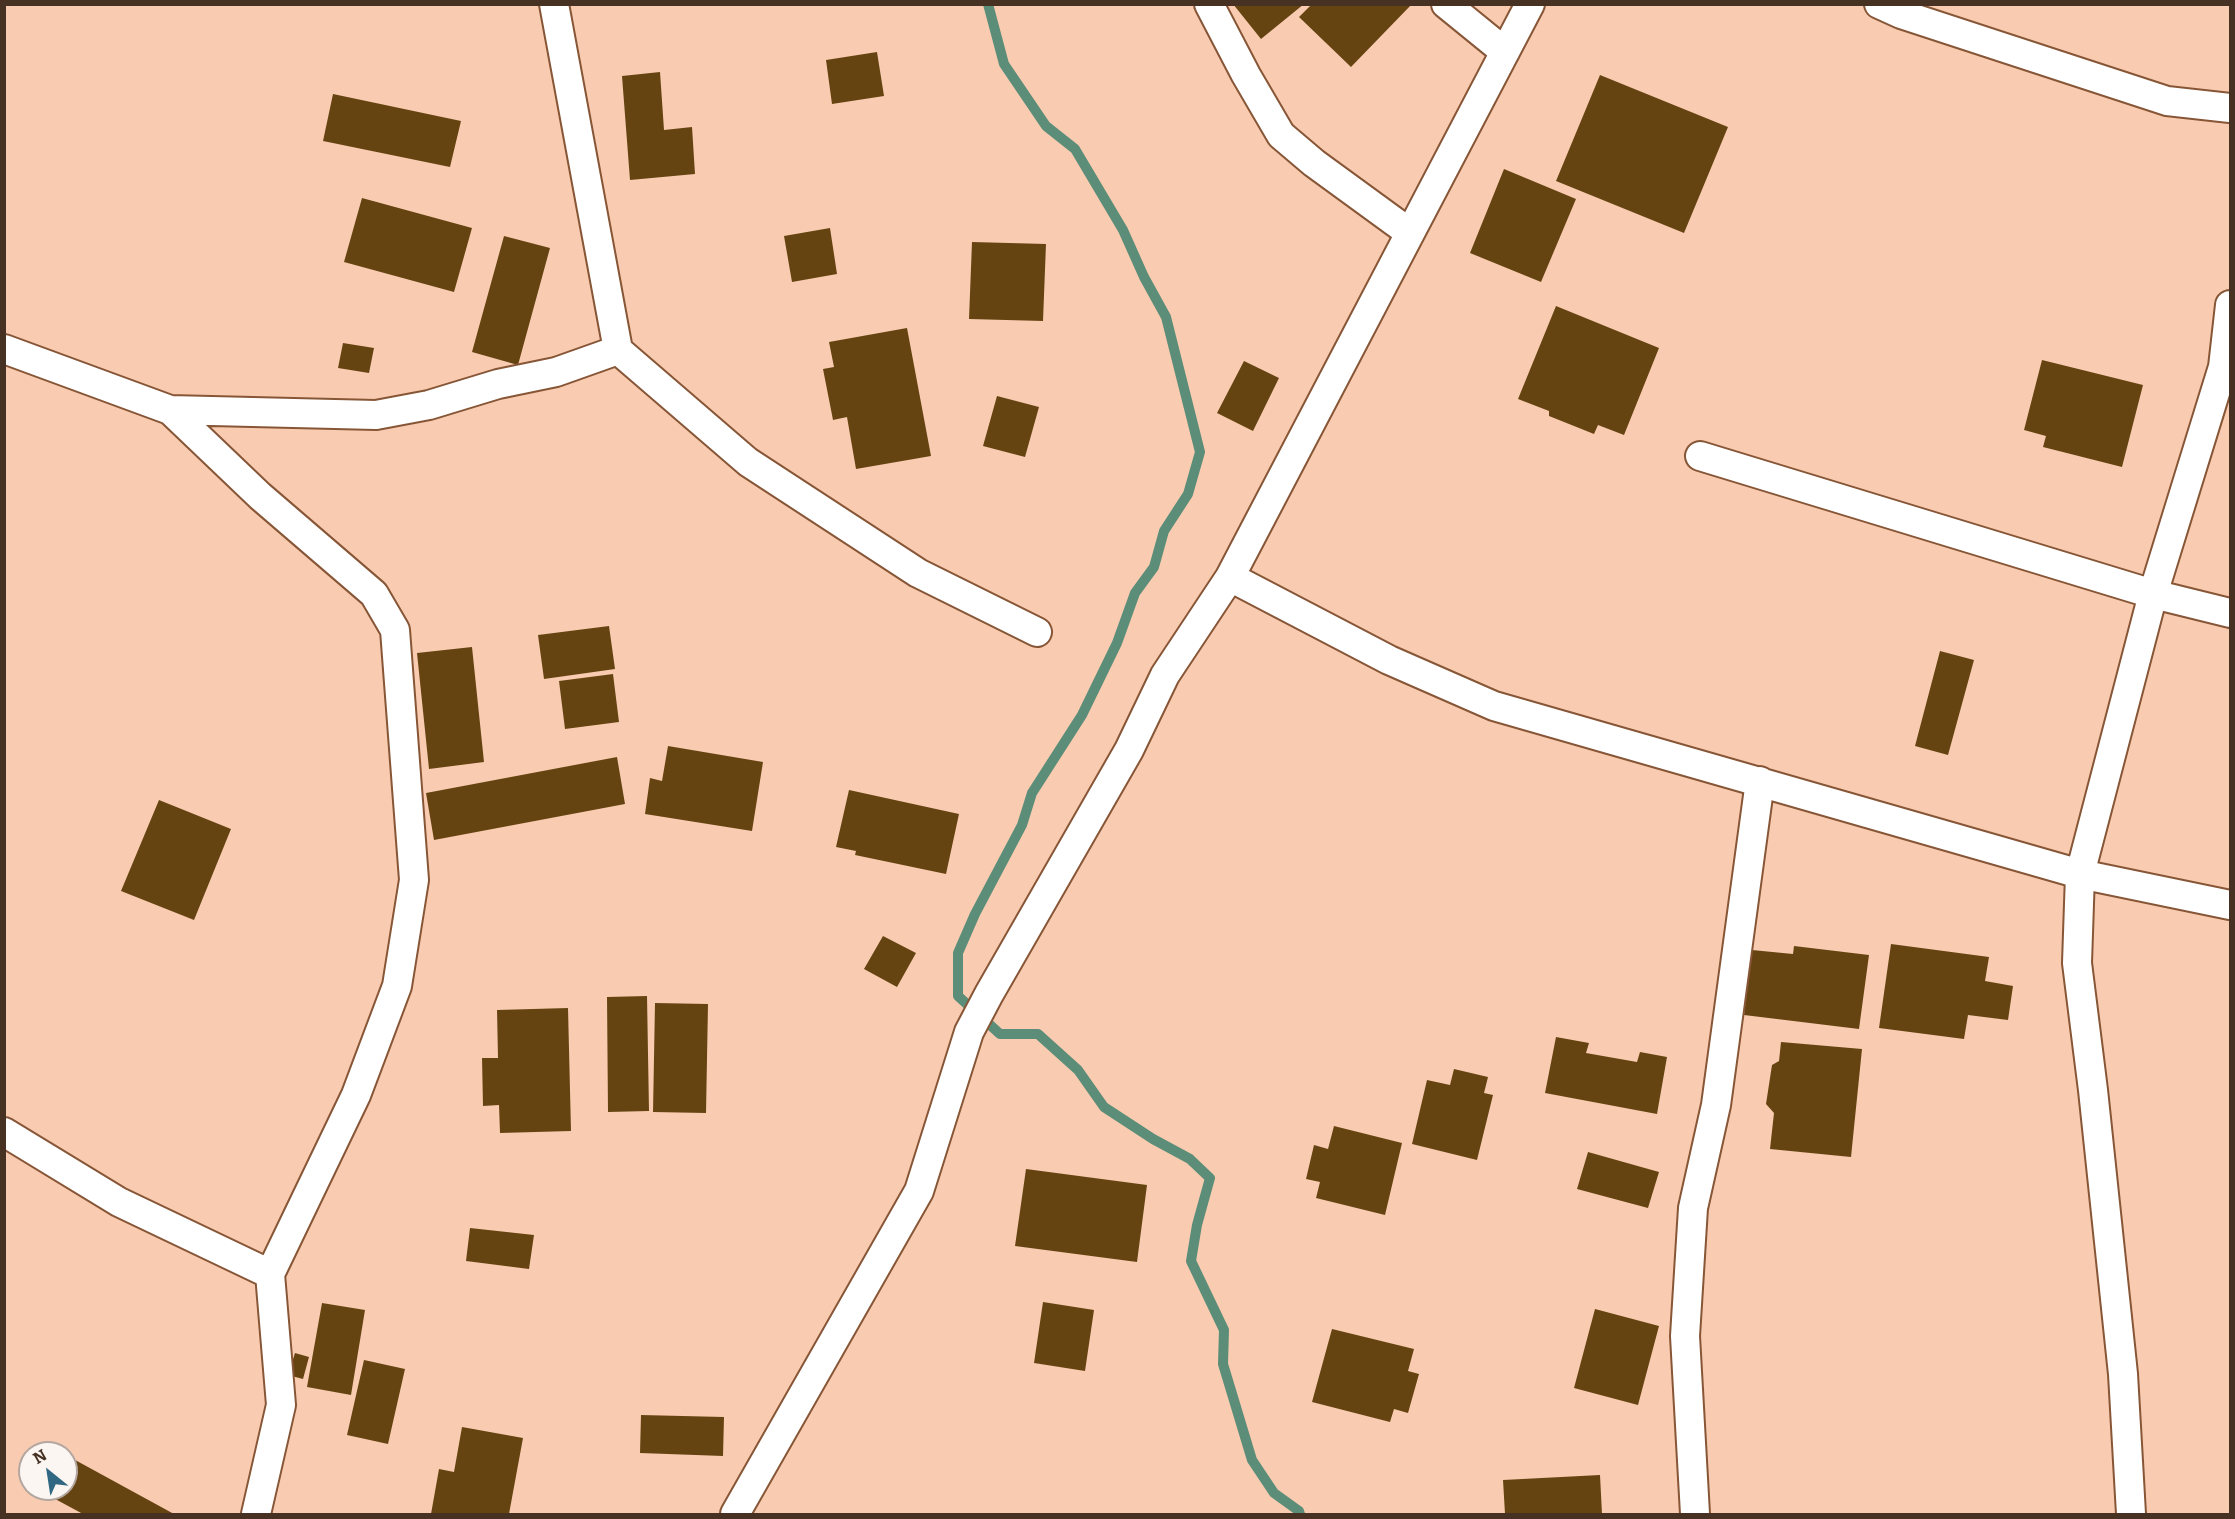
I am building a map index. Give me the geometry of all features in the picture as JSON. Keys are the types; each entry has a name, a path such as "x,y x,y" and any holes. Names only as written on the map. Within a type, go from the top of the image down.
{"street":[{"path":"554,4 618,350 677,403 756,468 918,573 1037,632"},
{"path":"1209,4 1281,135 1314,163 1410,233"},
{"path":"1446,4 1505,52"},
{"path":"735,1515 920,1191 969,1032 988,994 1129,750 1165,675 1230,577 1530,4"},
{"path":"1879,4 1901,14 2167,101 2230,108"},
{"path":"2131,1515 2123,1374 2093,1089 2077,963 2080,874 2153,594 2223,367 2230,305"},
{"path":"4,349 170,410 376,415 429,405 498,384 556,372 618,350"},
{"path":"170,410 260,496 374,594 395,630 414,880 397,986 356,1095 270,1274 281,1405 255,1515"},
{"path":"1700,456 2153,594 2230,613"},
{"path":"1230,577 1389,660 1494,706 2080,874 2230,905"},
{"path":"1695,1515 1685,1336 1693,1208 1716,1105 1760,781"},
{"path":"4,1132 119,1202 270,1274"}],"building":[{"path":"1233,4 1304,4 1261,39"},
{"path":"1312,4 1412,4 1351,67 1299,17"},
{"path":"877,52 884,96 832,104 826,60"},
{"path":"660,72 664,130 692,127 695,174 630,180 622,76"},
{"path":"1600,75 1728,127 1684,233 1556,181"},
{"path":"333,94 461,121 450,167 323,141"},
{"path":"1504,169 1576,199 1541,282 1470,253"},
{"path":"362,198 472,228 454,292 344,262"},
{"path":"830,228 837,274 792,282 784,236"},
{"path":"504,236 550,248 518,365 472,352"},
{"path":"972,242 1046,244 1043,321 969,319"},
{"path":"1556,306 1659,348 1624,435 1598,425 1594,434 1549,416 1549,411 1518,399"},
{"path":"907,328 931,456 856,469 847,417 833,420 823,369 834,367 829,342"},
{"path":"343,343 374,348 369,373 338,368"},
{"path":"2042,360 2143,385 2122,467 2043,447 2046,436 2024,430"},
{"path":"1244,361 1279,378 1253,431 1217,413"},
{"path":"997,396 1039,407 1025,457 983,446"},
{"path":"609,626 615,669 544,679 538,635"},
{"path":"472,647 484,762 429,769 417,653"},
{"path":"1940,651 1974,660 1948,755 1915,746"},
{"path":"613,674 619,722 565,729 559,681"},
{"path":"668,746 763,762 752,831 645,814 650,778 662,781"},
{"path":"617,757 625,804 434,840 426,793"},
{"path":"849,790 959,814 946,874 855,855 856,851 836,847"},
{"path":"159,800 231,829 194,920 121,891"},
{"path":"883,936 916,953 897,987 864,969"},
{"path":"1891,944 1989,957 1985,981 2013,986 2008,1020 1968,1015 1964,1039 1879,1028"},
{"path":"1794,946 1869,955 1859,1029 1744,1015 1752,950 1793,954"},
{"path":"647,996 649,1111 608,1112 607,997"},
{"path":"655,1003 708,1004 706,1113 653,1112"},
{"path":"568,1008 571,1131 500,1133 499,1105 483,1106 482,1058 498,1058 497,1010"},
{"path":"1556,1037 1589,1043 1586,1053 1637,1062 1640,1052 1667,1057 1657,1114 1545,1093"},
{"path":"1781,1042 1862,1049 1851,1157 1770,1149 1774,1113 1766,1104 1772,1065 1779,1061"},
{"path":"1454,1069 1488,1077 1484,1093 1493,1095 1477,1160 1412,1144 1427,1080 1450,1085"},
{"path":"1334,1126 1402,1143 1385,1215 1316,1198 1320,1182 1306,1179 1314,1145 1328,1149"},
{"path":"1588,1152 1659,1172 1648,1208 1577,1189"},
{"path":"1026,1169 1147,1185 1137,1262 1015,1246"},
{"path":"470,1228 534,1235 529,1269 466,1261"},
{"path":"1043,1302 1094,1310 1085,1371 1034,1363"},
{"path":"322,1303 365,1310 351,1395 307,1387"},
{"path":"1595,1309 1659,1326 1638,1405 1574,1388"},
{"path":"1332,1329 1414,1349 1408,1371 1419,1374 1408,1413 1394,1409 1390,1422 1312,1402"},
{"path":"295,1353 309,1357 303,1379 288,1375"},
{"path":"364,1360 405,1369 388,1444 347,1435"},
{"path":"641,1415 724,1417 723,1456 640,1453"},
{"path":"462,1427 523,1438 509,1514 431,1514 439,1469 454,1472"},
{"path":"78,1462 174,1514 83,1514 59,1501 78,1501"},
{"path":"1600,1475 1602,1514 1505,1514 1503,1480"}],"waterway":[{"path":"988,4 1004,64 1046,126 1075,149 1123,230 1144,277 1166,317 1200,452 1188,494 1164,531 1154,567 1135,593 1117,643 1082,715 1032,793 1022,825 975,914 958,953 958,996 1000,1034 1038,1034 1078,1070 1104,1107 1153,1139 1190,1159 1210,1178 1197,1225 1191,1261 1224,1330 1223,1364 1252,1460 1274,1493 1300,1514"}]}
